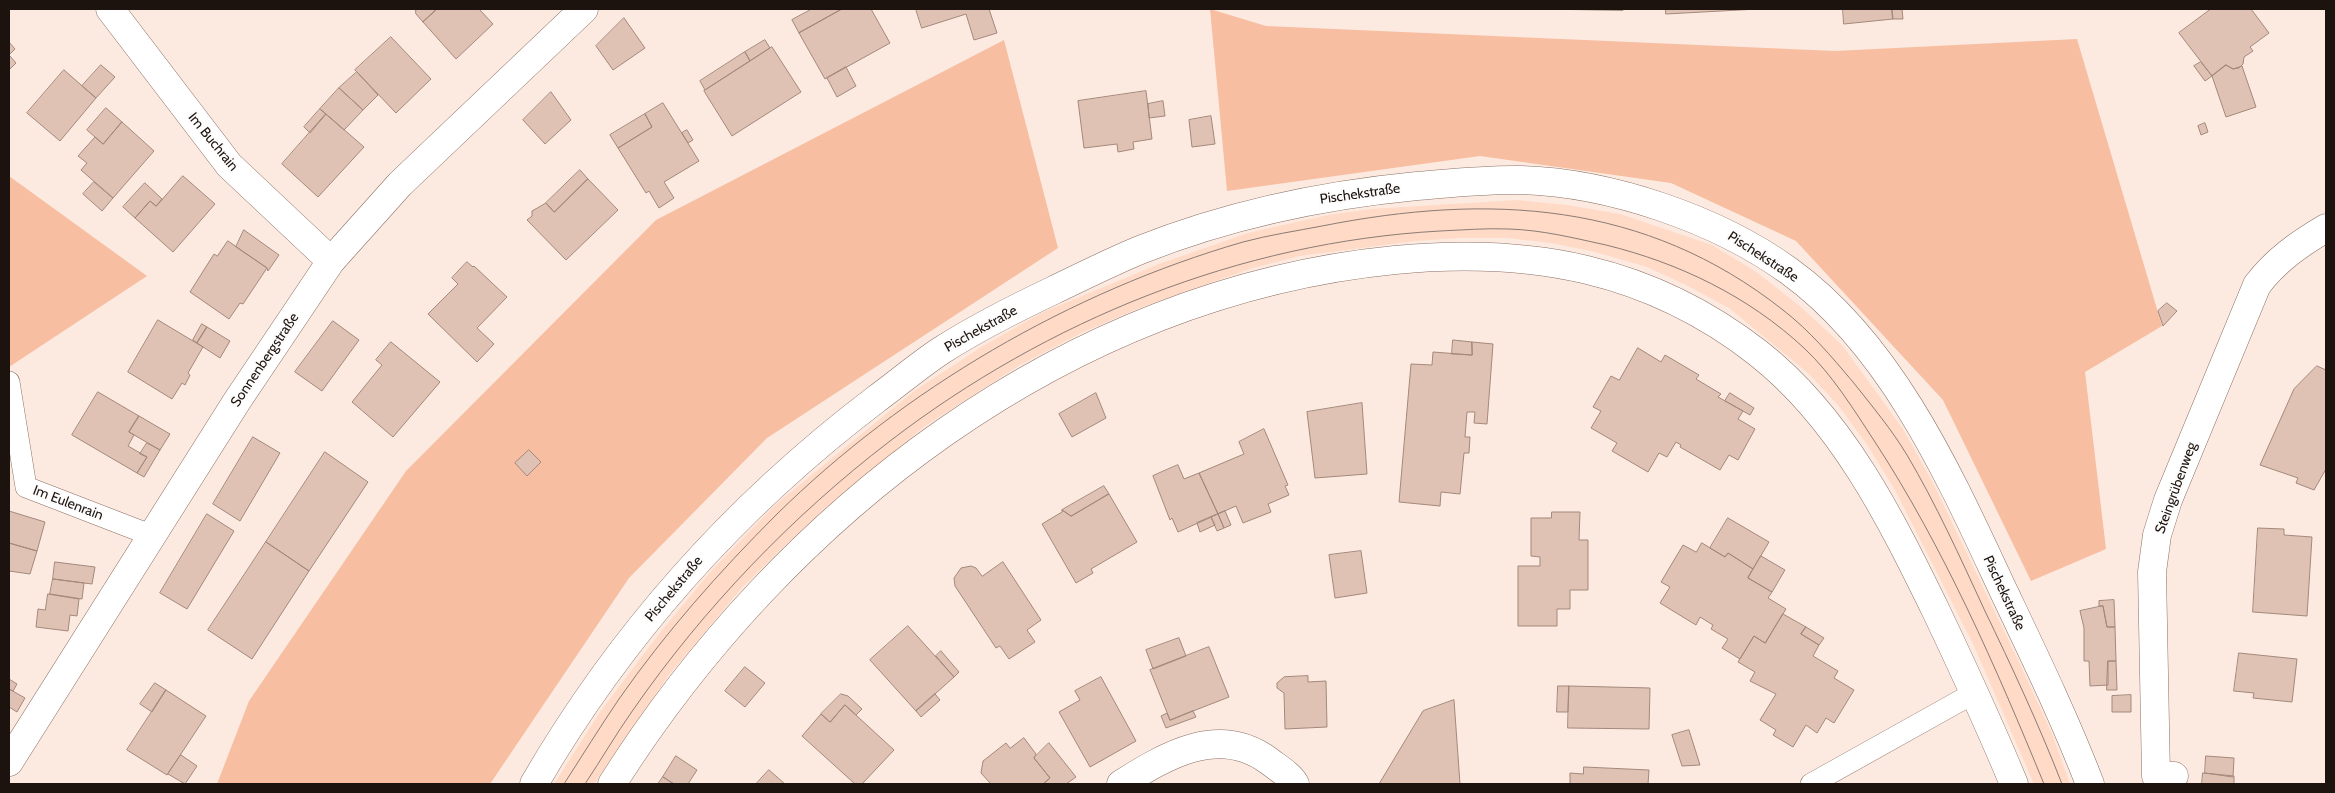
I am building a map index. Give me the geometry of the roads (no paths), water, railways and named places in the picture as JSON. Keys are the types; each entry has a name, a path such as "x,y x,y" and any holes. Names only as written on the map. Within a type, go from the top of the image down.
{"main road":[{"name":"Im Buchrain","path":"110,9 229,164 331,261"},
{"name":"Sonnenbergstraße","path":"13,746 153,536 237,401 331,261 400,184 584,9"},
{"name":"Pischekstraße","path":"534,784 593,693 631,641 718,538 766,490 830,435 940,351 988,322 1098,269 1143,249 1228,222 1342,195 1466,182 1524,180 1570,185 1605,192 1668,210 1712,226 1753,247 1791,272 1843,320 1905,401 1956,492 2042,673 2090,784"},
{"name":"Steingrübenweg","path":"2174,776 2156,776 2152,572 2157,535 2168,500 2257,285 2294,247 2326,228"},
{"path":"612,784 681,684 765,587 853,503 900,463 944,431 1006,392 1058,363 1114,335 1171,311 1269,281 1322,269 1436,256 1528,258 1605,273 1680,303 1718,324 1762,356 1784,375 1815,408 1842,442 1894,526 1974,693 2014,784"},
{"path":"1121,784 1173,754 1202,746 1231,743 1256,752 1295,784"}],"lane":[{"name":"Im Eulenrain","path":"9,382 26,486 153,536"},
{"path":"1811,784 1974,693"}],"tram line":[{"path":"564,784 637,674 713,581 776,515 826,469 879,426 934,386 993,350 1053,317 1115,288 1179,263 1243,242 1282,233 1384,216 1445,210 1505,209 1563,215 1621,227 1676,246 1730,274 1783,310 1811,335 1853,382 1881,418 1918,474 2015,674 2062,784"},
{"path":"585,784 633,710 689,636 719,600 784,532 818,500 890,441 951,398 1014,359 1081,324 1149,295 1220,270 1292,251 1365,238 1440,231 1492,229 1521,230 1570,237 1633,252 1660,261 1711,284 1760,312 1814,358 1859,417 1924,524 1988,652 2044,784"}]}
